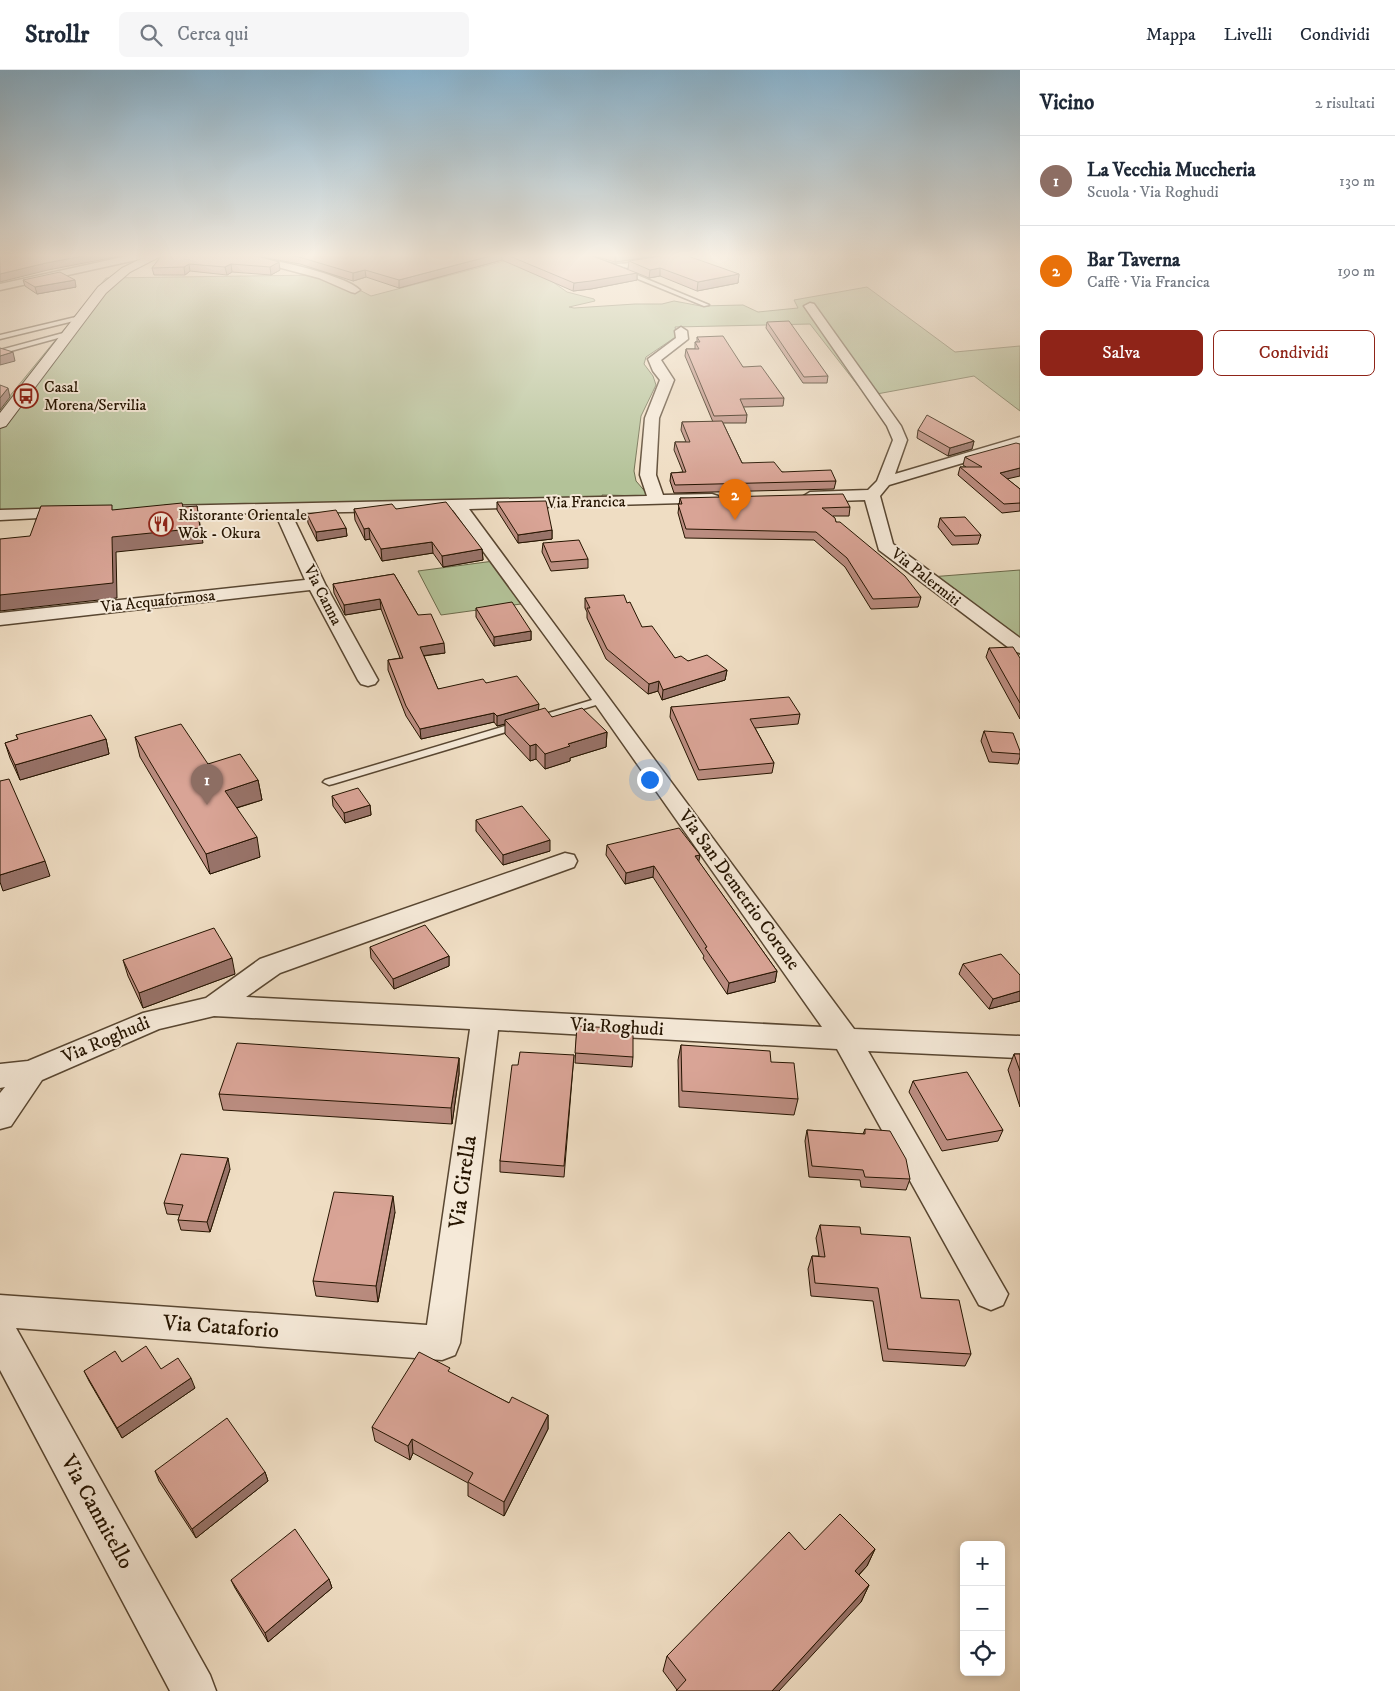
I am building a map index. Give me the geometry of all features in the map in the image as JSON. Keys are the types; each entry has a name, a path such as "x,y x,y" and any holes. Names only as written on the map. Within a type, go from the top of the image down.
{"main road":[{"path":"2,419 70,331"}],"street":[{"path":"657,500 648,476 652,418 667,380 659,371 654,359 682,339 681,331"},
{"path":"794,497 872,495 884,482 900,440 894,426 827,331"},
{"path":"884,482 1020,441"},
{"name":"Via Palermiti","path":"872,495 885,546 1020,647"},
{"name":"Via Francica","path":"146,512 726,499"},
{"name":"Via San Demetrio Corone","path":"458,505 602,700 846,1040 991,1294"},
{"name":"Via Canna","path":"281,509 316,584 368,680"},
{"path":"0,515 87,513"},
{"name":"Via Acquaformosa","path":"0,619 316,584"},
{"name":"Via Roghudi","path":"214,1006 270,966 565,861"},
{"name":"Via Roghudi","path":"0,1076 32,1072 153,1020 214,1006 299,1009 846,1040 1020,1047"},
{"name":"Via Cirella","path":"442,1343 485,1020"},
{"path":"0,1117 32,1072"},
{"name":"Via Cataforio","path":"0,1311 442,1343"},
{"name":"Via Cannitello","path":"0,1334 194,1691"}],"lane":[{"path":"0,337 28,331"},
{"path":"0,352 67,334"},
{"path":"329,782 602,700"}],"green space":[{"path":"63,331 676,331 677,336 646,357 644,364 653,376 656,385 641,416 634,471 636,481 649,496 602,495 603,501 0,515 0,408"},
{"path":"815,331 926,331 955,352 1020,346 1020,411 974,376 866,396"},
{"path":"494,561 521,604 441,615 418,571"},
{"path":"1020,570 1020,655 917,578"}],"building":[{"path":"773,331 796,331 828,376 804,377"},
{"path":"723,336 743,367 761,366 784,398 740,399 747,415 714,416 686,349 699,349 695,342 700,342 697,337"},
{"path":"0,348 13,352 0,356"},
{"path":"0,385 8,388 0,398"},
{"path":"927,415 974,441 950,448 918,430"},
{"path":"722,421 742,463 774,462 782,472 831,470 836,481 675,485 671,473 686,472 675,442 690,442 682,422"},
{"path":"1016,443 1020,444 1020,468 1000,473 1020,489 1020,503 1004,504 960,467 982,467 965,457"},
{"path":"843,494 850,507 822,508 835,518 836,522 840,522 905,576 921,597 873,599 847,558 816,532 686,529 678,504 682,504 680,498"},
{"path":"546,501 552,530 518,535 497,502"},
{"path":"446,502 482,549 442,556 432,542 381,549 369,528 364,529 354,509 392,504 396,509"},
{"path":"182,503 183,507 197,506 200,528 112,537 113,583 0,595 0,539 30,536 41,506 112,505 112,510"},
{"path":"336,510 346,528 316,532 307,514"},
{"path":"965,517 981,535 955,536 940,518"},
{"path":"579,540 588,559 551,562 543,543"},
{"path":"394,574 418,615 431,614 444,643 420,647 438,689 483,679 486,683 517,676 539,704 497,716 494,713 420,729 406,706 388,660 403,658 380,599 344,605 333,584"},
{"path":"624,595 627,603 630,602 642,627 652,626 675,658 681,656 688,661 707,655 727,670 663,690 659,681 649,684 607,649 587,608 590,608 585,598"},
{"path":"512,602 531,631 494,637 476,608"},
{"path":"1013,647 1020,658 1020,703 989,648"},
{"path":"789,697 800,714 750,719 774,763 699,770 671,707"},
{"path":"545,708 552,717 582,708 607,732 568,744 570,746 545,754 536,744 530,746 505,720"},
{"path":"91,715 106,739 15,765 5,743 18,739 16,735"},
{"path":"181,724 208,764 240,754 258,780 225,791 257,837 206,854 135,737"},
{"path":"984,731 1013,733 1020,754 992,752"},
{"path":"9,779 45,861 0,875 0,781"},
{"path":"358,788 370,805 344,813 332,796"},
{"path":"522,806 550,840 503,855 476,820"},
{"path":"679,828 700,855 695,856 777,971 729,983 654,866 626,873 607,845"},
{"path":"425,925 449,956 393,979 370,947"},
{"path":"214,928 232,958 139,993 123,960"},
{"path":"1001,954 1020,975 1020,991 993,999 963,964"},
{"path":"577,1026 633,1029 633,1057 575,1053"},
{"path":"237,1043 459,1058 451,1108 219,1094"},
{"path":"681,1045 770,1051 771,1062 794,1063 798,1099 682,1091"},
{"path":"520,1052 574,1055 564,1166 500,1161 512,1065 518,1065"},
{"path":"1014,1054 1020,1054 1020,1071"},
{"path":"967,1072 1003,1130 947,1140 913,1081"},
{"path":"865,1129 890,1131 906,1159 910,1179 865,1177 863,1170 812,1166 807,1130 865,1134"},
{"path":"181,1154 228,1158 207,1222 178,1220 183,1205 164,1203"},
{"path":"334,1192 393,1196 376,1286 313,1281"},
{"path":"820,1225 860,1227 861,1234 910,1237 921,1298 959,1300 971,1354 888,1349 878,1288 815,1283 812,1256 825,1257"},
{"path":"146,1346 161,1369 178,1358 191,1378 117,1428 84,1371 115,1351 122,1362"},
{"path":"419,1352 450,1368 448,1371 509,1403 512,1397 548,1415 504,1502 468,1482 473,1473 412,1439 408,1446 372,1427"},
{"path":"227,1418 265,1472 192,1529 155,1471"},
{"path":"840,1514 875,1549 855,1571 869,1585 772,1691 676,1691 686,1680 667,1656 789,1532 805,1550"},
{"path":"295,1529 329,1579 265,1633 231,1580"}],"place":[{"name":"Casal Morena/Servilia","path":"26,396"},
{"name":"Bar Taverna","path":"735,520"},
{"name":"Ristorante Orientale Wok - Okura","path":"161,524"},
{"name":"La Vecchia Muccheria","path":"207,805"}]}
